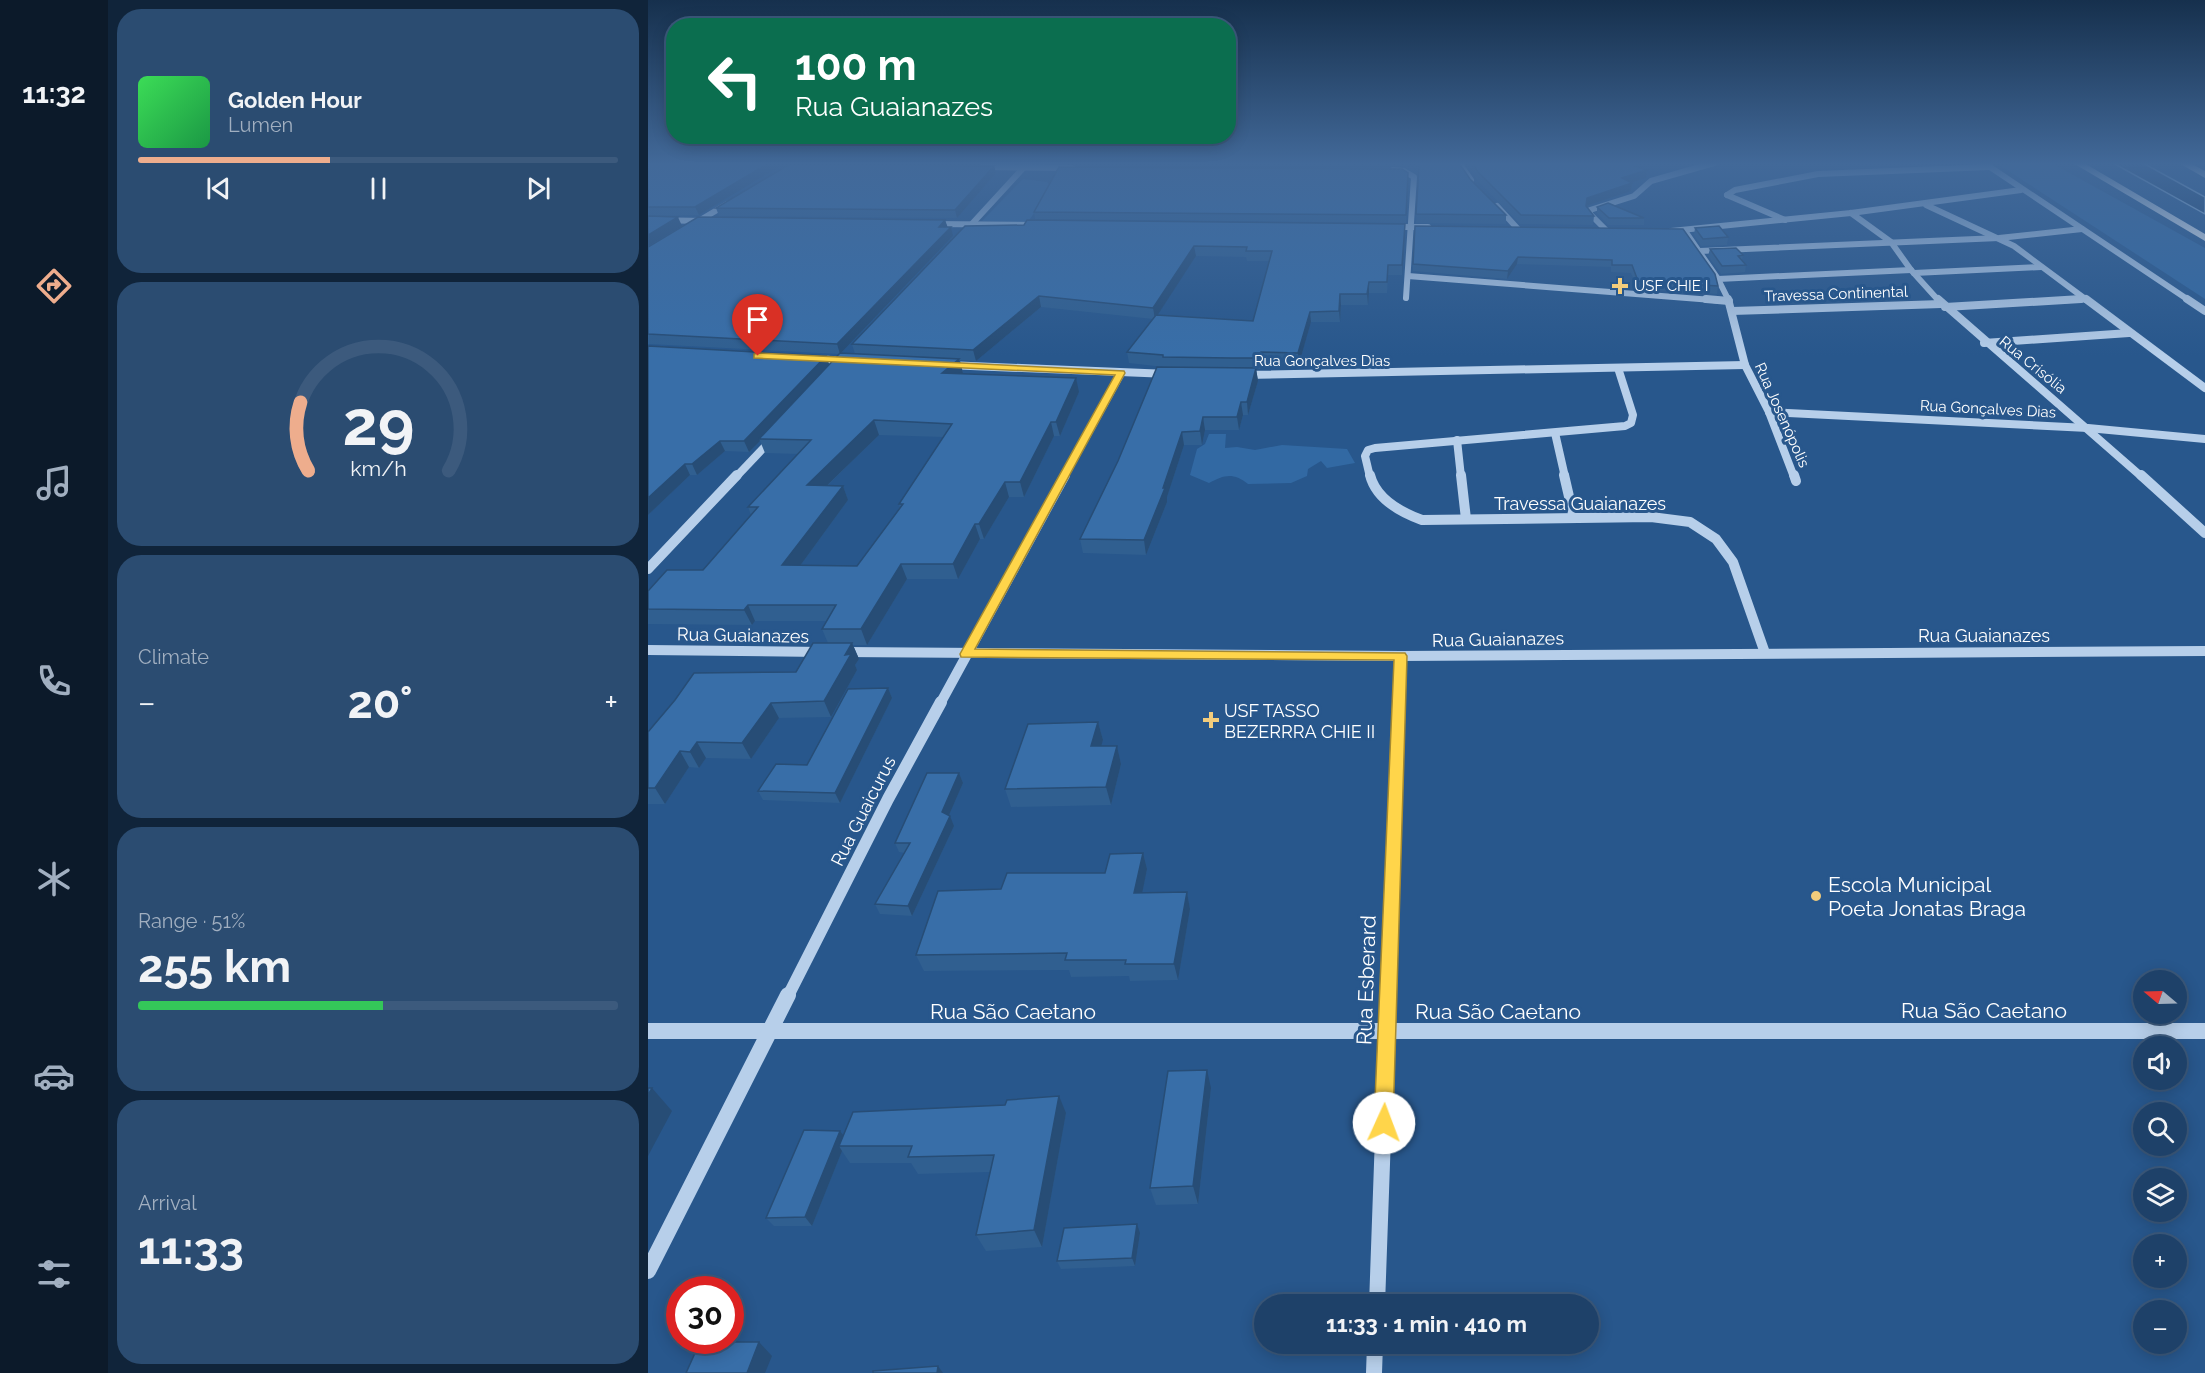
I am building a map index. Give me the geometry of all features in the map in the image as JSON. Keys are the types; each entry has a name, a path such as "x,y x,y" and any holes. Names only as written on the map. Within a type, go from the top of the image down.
{"highway":[{"path":"2188,227 2205,237"}],"street":[{"path":"964,232 969,227"},
{"path":"1406,298 1411,227"},
{"path":"1413,227 1434,228"},
{"path":"1603,227 1606,230"},
{"path":"1662,230 1685,231 1721,227"},
{"name":"Rua Crisólia","path":"1870,227 1891,242 1912,271 1943,305 2088,428 2205,533"},
{"path":"1975,227 1999,238 2041,267 2205,388"},
{"path":"2079,227 2205,311"},
{"path":"1505,228 1528,228"},
{"path":"1700,250 1999,238 2082,229"},
{"path":"1595,230 1618,230"},
{"name":"Rua Josenópolis","path":"1685,231 1700,250 1729,301 1745,365 1769,412 1796,481"},
{"path":"1718,279 2041,267"},
{"path":"1408,276 1729,301"},
{"name":"Travessa Continental","path":"1732,311 2085,299"},
{"path":"1984,342 2129,333"},
{"path":"837,369 853,352"},
{"path":"799,358 857,361"},
{"path":"941,365 1177,374"},
{"name":"Rua Gonçalves Dias","path":"1233,375 1380,374 1745,365"},
{"path":"1466,519 1456,440 1616,429 1631,423 1633,415 1618,368"},
{"name":"Rua Guaicurus","path":"648,1271 772,1032 888,799 1121,373"},
{"name":"Rua Gonçalves Dias","path":"1769,412 2088,428 2205,439"},
{"path":"650,564 781,429"},
{"path":"1555,433 1574,518"},
{"name":"Travessa Guaianazes","path":"1456,440 1368,450 1365,456 1373,487 1405,514 1422,520 1669,519 1699,526 1716,539 1733,562 1765,652"},
{"name":"Rua Guaianazes","path":"648,650 1401,656 2205,651"},
{"name":"Rua Esberard","path":"1377,1294 1401,656"},
{"name":"Rua São Caetano","path":"648,1032 1387,1033 2205,1030"},
{"path":"1374,1373 1375,1354"}],"shaded area":[{"path":"2095,227 2167,227 2205,248 2205,299"},
{"path":"1209,434 1226,434 1225,448 1255,450 1282,445 1347,449 1355,463 1327,468 1321,461 1308,469 1307,476 1291,483 1248,484 1233,476 1228,476 1209,483 1190,475 1197,449 1205,444"}],"building":[{"path":"648,227 661,227 648,235"},
{"path":"681,227 951,227 837,344 648,334 648,247"},
{"path":"964,227 1405,227 1402,265 1388,265 1387,282 1369,282 1367,294 1340,294 1339,311 1310,312 1298,353 1261,352 1260,358 1231,358 1163,357 1163,355 1127,352 1156,315 1253,321 1272,251 1246,251 1247,247 1194,246 1153,308 1039,296 973,350 852,344"},
{"path":"1415,227 1683,229 1715,274 1718,286 1638,281 1632,265 1612,265 1612,260 1518,257 1508,271 1413,264"},
{"path":"1720,227 1728,237 1703,239 1695,228"},
{"path":"1736,248 1743,255 1738,256 1746,265 1722,266 1710,249"},
{"path":"648,346 826,356 744,441 720,441 692,464 685,464 648,498"},
{"path":"840,353 959,359 942,373 1076,378 1056,422 1051,422 1020,482 1005,482 979,524 975,524 953,564 901,564 861,629 822,629 836,605 748,605 744,610 648,609 648,591 667,570 703,570 758,507 748,507 811,440 759,439","holes":["874,420 952,424 899,504 903,504 857,566 782,565 843,486 807,485"]},
{"path":"1157,367 1256,368 1247,402 1241,402 1237,417 1203,417 1200,431 1182,432 1163,488 1165,488 1144,540 1080,539 1118,461"},
{"path":"813,643 852,643 845,655 851,654 824,701 771,703 742,743 697,742 690,752 680,751 655,788 648,788 648,732 694,673 796,672"},
{"path":"888,688 835,793 758,791 776,764 807,765 848,689"},
{"path":"1098,722 1091,746 1117,746 1106,787 1005,789 1028,724"},
{"path":"927,773 959,773 942,812 950,816 908,906 875,904 910,843 895,843"},
{"path":"1143,853 1134,893 1187,892 1174,964 1125,964 1126,960 1065,960 1067,953 916,955 938,891 1001,889 1007,873 1105,873 1110,854"},
{"path":"1207,1070 1193,1186 1150,1188 1168,1071"},
{"path":"1059,1096 1034,1230 976,1235 994,1155 908,1157 912,1146 839,1146 853,1112 1005,1105 1007,1100"},
{"path":"804,1130 840,1131 805,1217 766,1218"},
{"path":"1137,1224 1132,1258 1057,1261 1064,1228"},
{"path":"744,1342 759,1342 747,1373 686,1373 695,1354 744,1354"},
{"path":"938,1366 937,1373 873,1373 873,1371"}],"place":[{"name":"USF CHIE I","path":"1620,286"},
{"name":"USF TASSO BEZERRRA CHIE II","path":"1211,720"},
{"name":"Escola Municipal Poeta Jonatas Braga","path":"1816,896"}],"route":[{"path":"758,356 1121,373 966,654 1401,656 1384,1123"}]}
